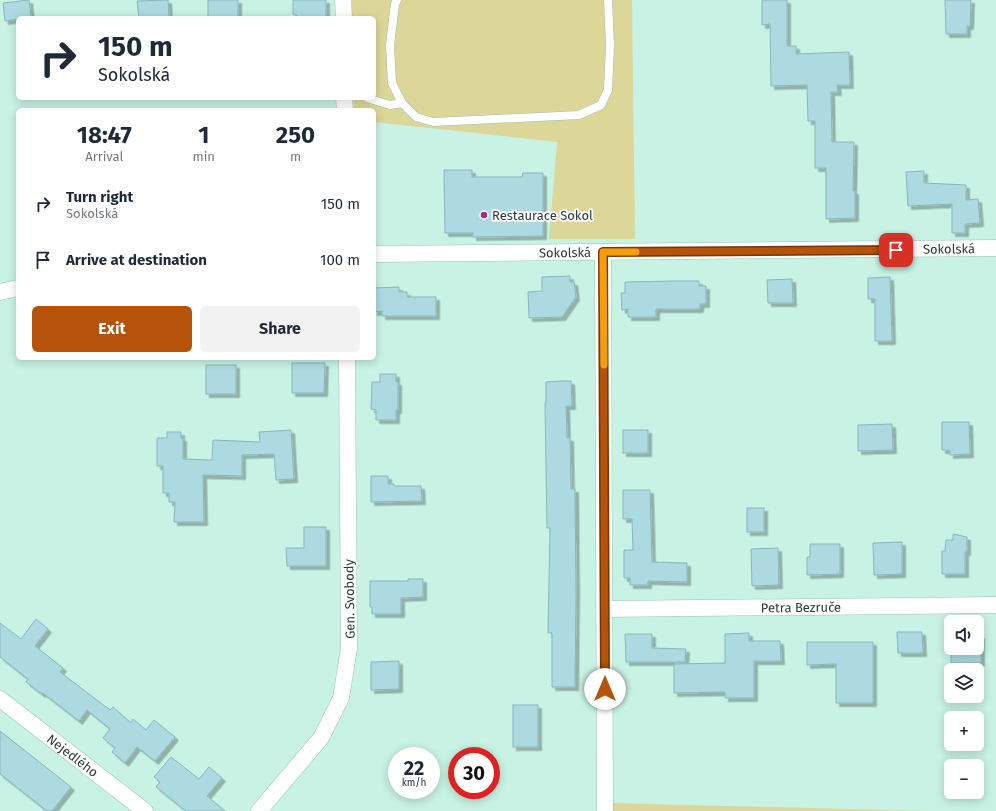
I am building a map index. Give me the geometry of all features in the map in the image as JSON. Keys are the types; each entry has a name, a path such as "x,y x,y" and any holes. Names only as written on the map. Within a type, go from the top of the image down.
{"street":[{"path":"344,0 344,16"},
{"name":"Sokolská","path":"376,254 996,248"},
{"path":"603,252 605,811"},
{"path":"0,292 16,288"},
{"name":"Gen. Svobody","path":"259,811 321,738 341,698 350,648 347,360"},
{"name":"Petra Bezruče","path":"605,609 996,605"},
{"name":"Nejedlého","path":"0,699 145,811"}],"lane":[{"path":"397,0 395,4 390,45 392,83 402,103 416,117 434,122 579,115 601,105 608,90 610,45 608,0"},
{"path":"374,100 390,105 402,103"}],"shaded area":[{"path":"352,0 632,0 635,239 549,239 557,142 376,122 376,108 354,108 354,100 376,100 376,16 352,16"},
{"path":"611,803 926,811 611,811"}],"building":[{"path":"29,0 31,16 16,16 16,19 5,21 3,3"},
{"path":"168,0 169,16 139,16 137,1"},
{"path":"208,0 238,0 238,16 208,16"},
{"path":"293,0 326,0 326,16 297,16 293,14"},
{"path":"762,0 787,0 787,46 796,46 796,54 849,52 850,85 837,85 838,92 831,92 832,142 854,142 853,191 855,191 855,218 826,219 826,168 815,168 815,121 808,121 807,85 771,86 770,24 762,25"},
{"path":"945,0 971,0 970,26 967,26 967,34 946,34"},
{"path":"444,170 472,170 472,177 522,177 523,173 543,173 543,236 473,237 473,233 445,233"},
{"path":"924,171 924,183 966,185 966,200 978,199 980,223 965,224 965,233 952,233 952,204 908,206 906,172"},
{"path":"570,276 570,282 574,282 576,297 562,317 529,318 528,292 542,291 542,277"},
{"path":"890,277 892,341 875,341 875,299 868,299 868,278"},
{"path":"792,279 793,303 768,303 767,280"},
{"path":"699,281 699,286 706,286 706,304 700,304 700,309 656,309 656,317 628,317 628,309 622,310 621,293 625,293 625,282"},
{"path":"399,287 399,292 407,292 407,297 436,297 436,316 382,316 382,311 376,312 376,288"},
{"path":"292,363 325,363 324,393 292,393"},
{"path":"206,365 236,365 236,394 206,394"},
{"path":"380,374 396,374 396,382 398,382 398,410 396,410 396,420 376,420 376,410 371,409 372,382 380,382"},
{"path":"571,381 572,406 566,406 567,438 570,438 571,489 575,489 575,687 552,687 552,633 548,633 550,528 547,528 546,382"},
{"path":"942,422 969,422 970,454 950,455 950,450 942,450"},
{"path":"892,424 893,450 858,451 858,425"},
{"path":"291,430 294,479 276,480 274,454 242,455 242,476 203,475 204,522 174,522 175,502 169,502 169,493 163,493 163,466 157,466 157,438 167,438 167,432 181,432 181,438 183,438 183,459 212,460 213,440 260,442 259,432"},
{"path":"623,430 648,430 648,453 623,453"},
{"path":"371,476 388,476 388,484 394,484 394,486 421,486 422,501 371,502"},
{"path":"623,490 650,490 652,562 687,563 687,582 648,581 648,585 630,585 630,578 624,578 624,550 633,550 632,519 623,519"},
{"path":"747,508 764,508 764,532 747,532"},
{"path":"304,527 326,527 326,566 287,566 286,548 304,548"},
{"path":"953,534 967,537 965,574 942,574 942,551 945,551 946,540 953,540"},
{"path":"902,542 902,574 874,575 873,543"},
{"path":"810,544 840,544 840,574 807,575 807,557 810,557"},
{"path":"778,548 779,585 752,586 751,549"},
{"path":"408,579 423,579 423,597 401,598 401,614 372,614 372,607 370,607 370,581 408,581"},
{"path":"36,619 48,629 35,646 63,668 60,672 110,710 113,707 131,723 133,719 146,730 154,720 175,737 155,761 137,747 125,763 112,752 115,748 103,738 110,729 87,710 79,721 43,693 42,694 26,682 28,679 0,657 0,623 21,639"},
{"path":"897,632 922,632 923,653 898,653"},
{"path":"749,633 749,641 780,641 781,661 754,661 754,698 725,698 725,692 674,693 674,664 725,663 725,634"},
{"path":"625,634 652,634 652,648 686,649 685,662 626,662"},
{"path":"807,642 873,642 873,703 836,703 836,664 807,665"},
{"path":"951,655 981,655 981,663 951,663"},
{"path":"399,661 399,689 371,690 371,662"},
{"path":"513,705 538,705 538,747 513,747"},
{"path":"0,731 71,787 52,811 47,811 0,774"},
{"path":"171,757 199,779 209,767 222,778 207,796 225,811 186,811 156,787 160,782 154,777"}],"slow traffic":[{"path":"604,365 603,252 636,252"}],"place":[{"name":"Restaurace Sokol","path":"484,215"}],"route":[{"path":"605,689 603,252 896,250"}]}
